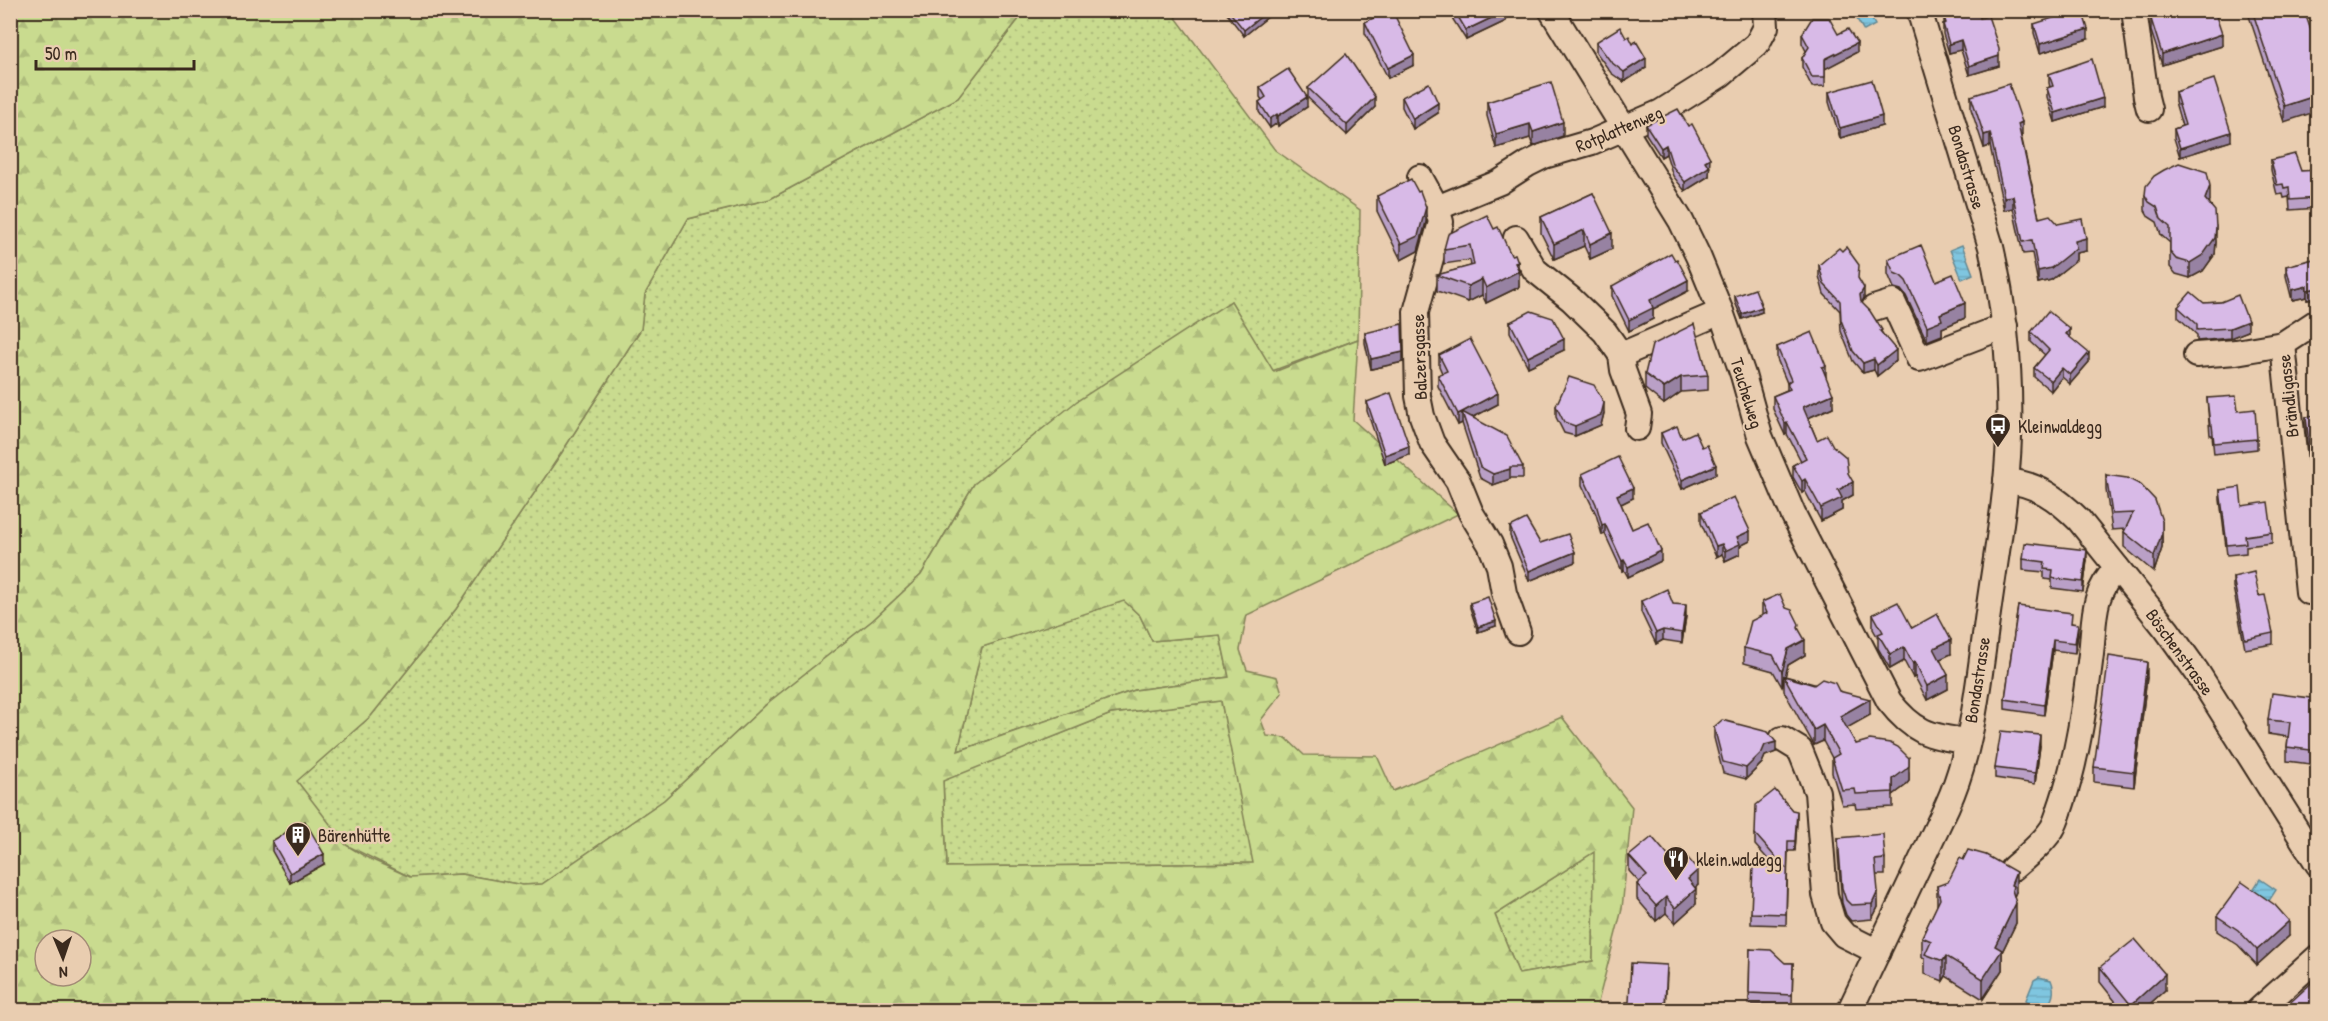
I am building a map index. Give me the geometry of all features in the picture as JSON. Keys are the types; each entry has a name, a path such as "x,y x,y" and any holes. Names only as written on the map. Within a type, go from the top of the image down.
{"street":[{"name":"Teuchelweg","path":"1551,10 1681,221 1721,312 1743,375 1760,436 1793,514 1889,701 1901,717 1914,728 1935,738 1967,741"},
{"name":"Rotplattenweg","path":"1437,207 1500,182 1544,156 1592,142 1661,112 1695,92 1750,51 1765,33 1767,20 1765,10"},
{"name":"Bondastrasse","path":"1850,1011 1950,799 1967,741 1976,697 2006,481 2009,438 2009,371 2000,286 1991,247 1919,10"},
{"path":"2134,10 2149,109"},
{"name":"Balzersgasse","path":"1420,177 1437,207 1442,222 1416,312 1418,396 1422,416 1432,443 1458,481 1471,513 1490,544 1499,566 1503,592 1518,632"},
{"path":"1516,238 1535,270 1571,299 1605,332 1621,355 1623,370 1639,414 1637,428"},
{"path":"1874,308 1893,302 1919,359 2005,326"},
{"path":"1621,355 1721,312"},
{"name":"Brändligasse","path":"2196,355 2236,352 2283,344 2318,321"},
{"name":"Brändligasse","path":"2283,344 2308,592"},
{"name":"Böschenstrasse","path":"2006,481 2036,487 2063,505 2079,520 2167,630 2197,672 2318,864"},
{"path":"2013,868 2039,845 2053,827 2065,793 2088,677 2098,593 2105,580 2116,568"},
{"path":"1782,739 1800,750 1817,792 1825,895 1833,922 1844,935 1878,952"},
{"path":"2259,1011 2318,957"}],"green space":[{"path":"10,11 1025,11 958,98 770,199 688,219 645,294 641,329 562,452 456,609 371,716 297,781 346,845 410,877 461,874 523,885 542,884 664,800 770,701 873,620 921,575 974,484 1077,401 1231,301 1274,372 1358,339 1353,420 1458,514 1247,615 1240,650 1247,670 1277,677 1282,693 1261,720 1267,736 1286,738 1304,755 1377,756 1393,791 1562,717 1632,807 1622,909 1596,1010 11,1010","holes":["1124,601 1140,616 1152,641 1220,635 1229,677 1135,690 958,751 982,647","1221,701 1253,863 947,867 943,781 1111,714","1594,852 1593,961 1519,974 1495,915"]},
{"path":"1025,11 1171,11 1275,150 1360,210 1358,339 1272,371 1231,301 974,484 921,575 873,620 770,701 664,800 542,884 523,885 461,874 410,877 346,845 296,781 371,716 456,609 562,452 641,329 645,294 688,219 770,199 958,98"},
{"path":"1124,600 1140,616 1152,641 1220,635 1229,677 1135,690 958,751 982,647"},
{"path":"1221,701 1254,863 947,867 943,780 1111,714"},
{"path":"1595,851 1593,961 1519,974 1495,915"}],"water":[{"path":"1852,11 1867,11 1875,25 1864,31"},
{"path":"1962,245 1973,274 1962,279 1950,250"},
{"path":"2260,879 2276,890 2265,907 2249,896"},
{"path":"2039,977 2051,980 2053,988 2050,1003 2044,1009 2039,1006 2030,1006 2026,1000 2034,980"}],"building":[{"path":"1228,10 1269,10 1244,30"},
{"path":"1390,10 1414,55 1388,68 1365,22"},
{"path":"1454,10 1506,10 1506,11 1466,30"},
{"path":"1954,10 1977,10 1980,18 1988,16 1999,49 1999,56 1969,66 1961,40 1949,44 1943,24 1946,23 1944,17 1955,14"},
{"path":"2082,10 2088,29 2040,44 2034,24"},
{"path":"2159,10 2214,10 2222,34 2162,54 2151,19 2160,16"},
{"path":"2252,10 2304,10 2318,51 2318,95 2284,106"},
{"path":"1812,18 1829,18 1838,34 1848,29 1857,43 1825,59 1825,77 1812,77 1802,58 1809,47 1802,34"},
{"path":"1620,27 1626,38 1629,36 1633,44 1636,41 1646,58 1624,72 1611,62 1596,42"},
{"path":"1346,54 1375,97 1347,125 1308,88"},
{"path":"2092,59 2103,98 2055,113 2047,88 2053,86 2049,74"},
{"path":"1288,69 1307,97 1270,119 1259,102 1266,97 1260,87"},
{"path":"2214,79 2231,132 2180,148 2174,129 2185,125 2175,92"},
{"path":"1872,80 1882,116 1840,128 1829,92"},
{"path":"1551,82 1563,122 1533,132 1530,124 1496,134 1487,102"},
{"path":"1429,83 1438,103 1413,119 1402,97"},
{"path":"2009,84 2022,122 2018,124 2039,218 2050,215 2058,224 2082,219 2086,238 2075,241 2076,248 2051,268 2038,271 2032,240 2023,242 2013,196 2004,197 1990,133 1984,135 1971,96"},
{"path":"1678,109 1688,126 1692,124 1710,158 1705,161 1709,167 1685,182 1673,167 1666,145 1661,148 1646,125"},
{"path":"2295,154 2301,171 2318,170 2318,198 2290,200 2289,187 2284,188 2283,184 2277,185 2271,160"},
{"path":"2179,163 2207,172 2210,186 2205,199 2215,211 2215,238 2203,255 2190,263 2176,259 2170,252 2170,227 2161,219 2157,207 2149,202 2145,195 2146,186 2154,176"},
{"path":"1411,179 1418,192 1420,191 1426,207 1418,236 1401,244 1377,196"},
{"path":"1593,193 1612,233 1590,244 1584,230 1554,244 1541,217"},
{"path":"1487,215 1494,229 1498,227 1511,255 1515,254 1518,262 1515,263 1519,271 1486,288 1482,279 1468,286 1437,275 1474,265 1470,245 1444,249 1448,234"},
{"path":"1921,245 1936,281 1953,274 1965,303 1940,314 1942,320 1927,326 1906,281 1894,273 1888,259"},
{"path":"1846,247 1859,265 1858,278 1864,288 1860,295 1861,302 1870,311 1882,330 1880,331 1896,350 1877,365 1874,359 1863,363 1853,351 1841,320 1840,301 1824,284 1819,265 1839,248 1842,251"},
{"path":"1671,253 1675,260 1677,259 1688,280 1650,300 1653,308 1629,320 1612,286"},
{"path":"2318,258 2318,288 2307,290 2307,286 2292,290 2286,266"},
{"path":"1755,289 1762,307 1742,314 1735,296"},
{"path":"2191,292 2204,303 2221,302 2238,295 2248,321 2230,328 2197,330 2197,324 2178,307"},
{"path":"1531,311 1553,318 1564,339 1528,357 1510,322"},
{"path":"2048,311 2070,329 2066,334 2089,353 2070,375 2062,368 2051,381 2034,368 2049,350 2031,332"},
{"path":"1402,324 1403,352 1371,359 1365,333"},
{"path":"1694,324 1708,375 1681,377 1664,388 1645,374 1652,345"},
{"path":"1812,332 1826,366 1822,367 1833,394 1803,407 1817,440 1827,435 1833,446 1846,457 1848,473 1853,482 1838,490 1842,498 1821,508 1805,479 1802,481 1793,465 1806,458 1787,422 1785,423 1773,396 1790,389 1787,383 1791,380 1777,347"},
{"path":"1470,339 1498,393 1458,414 1438,375 1447,371 1439,355"},
{"path":"1569,377 1594,385 1604,403 1601,415 1575,426 1564,422 1556,406"},
{"path":"1391,393 1409,446 1385,455 1367,402"},
{"path":"2236,396 2238,411 2255,409 2257,439 2214,443 2207,398"},
{"path":"1462,412 1507,436 1523,467 1510,467 1510,469 1493,474 1480,467"},
{"path":"2318,416 2318,469 2312,470 2306,417"},
{"path":"1677,426 1682,438 1695,432 1702,447 1707,445 1716,465 1682,480 1661,433"},
{"path":"1618,457 1633,488 1617,495 1632,529 1648,522 1661,551 1628,567 1624,560 1622,561 1605,524 1602,525 1596,504 1582,474"},
{"path":"2106,475 2127,478 2141,485 2155,500 2162,521 2162,533 2154,556 2124,532 2133,513 2112,514"},
{"path":"2240,487 2242,506 2268,502 2272,532 2245,536 2246,543 2227,545 2220,490"},
{"path":"1734,497 1750,531 1737,537 1740,544 1725,551 1722,544 1716,546 1701,512"},
{"path":"1526,519 1540,543 1568,534 1575,552 1529,571 1510,527"},
{"path":"2025,543 2087,550 2083,582 2052,578 2053,570 2044,569 2045,562 2023,559"},
{"path":"2254,572 2259,596 2265,595 2273,633 2245,639 2233,577"},
{"path":"1667,589 1673,604 1686,605 1682,633 1663,630 1656,633 1641,601"},
{"path":"1780,594 1786,608 1792,610 1805,640 1788,649 1782,672 1773,655 1744,648 1751,621 1767,613 1762,602"},
{"path":"1488,597 1496,621 1478,627 1470,603"},
{"path":"1898,602 1912,628 1937,614 1951,640 1934,648 1948,675 1927,686 1915,662 1913,664 1904,647 1890,654 1878,634 1883,632 1873,614"},
{"path":"2018,606 2072,613 2071,623 2078,624 2075,643 2053,640 2044,705 2005,699"},
{"path":"2109,656 2147,662 2134,772 2094,767"},
{"path":"1784,676 1814,685 1822,679 1835,683 1839,691 1870,699 1840,716 1856,744 1870,740 1890,743 1898,747 1909,758 1909,766 1893,779 1893,792 1856,794 1855,789 1842,790 1832,758 1839,754 1823,725 1814,730"},
{"path":"2272,693 2318,699 2318,751 2287,747 2290,722 2268,720"},
{"path":"1722,720 1768,732 1776,742 1765,745 1762,752 1746,768 1723,762 1714,727"},
{"path":"2001,731 2040,735 2035,773 1995,768"},
{"path":"1775,790 1792,810 1797,811 1795,841 1788,841 1786,914 1751,913 1753,866 1785,868 1755,834 1756,805"},
{"name":"Bärenhütte","path":"305,821 324,854 290,873 272,841"},
{"path":"1883,834 1885,859 1875,860 1878,891 1872,904 1851,905 1846,900 1842,888 1838,838"},
{"path":"1652,837 1670,858 1680,849 1698,870 1688,879 1696,889 1675,908 1666,897 1656,906 1637,884 1647,876 1629,856"},
{"path":"1968,850 1986,855 2016,872 2011,885 2016,903 1995,946 2002,950 1983,979 1946,956 1943,961 1925,954 1931,941 1922,937 1940,899 1937,886 1948,882 1960,858 1963,860"},
{"path":"2242,882 2275,905 2289,921 2257,950 2238,930 2217,916"},
{"path":"2135,939 2165,974 2131,1005 2100,967"},
{"path":"1750,949 1771,950 1785,963 1793,963 1792,995 1749,993"},
{"path":"1631,963 1667,965 1665,1004 1656,1004 1656,1011 1625,1011 1626,1002 1629,1002"},
{"path":"2318,977 2318,1011 2281,1011"}],"place":[{"name":"Kleinwaldegg","path":"1998,449"},
{"name":"Bärenhütte","path":"298,858"},
{"name":"klein.waldegg","path":"1676,882"}]}
